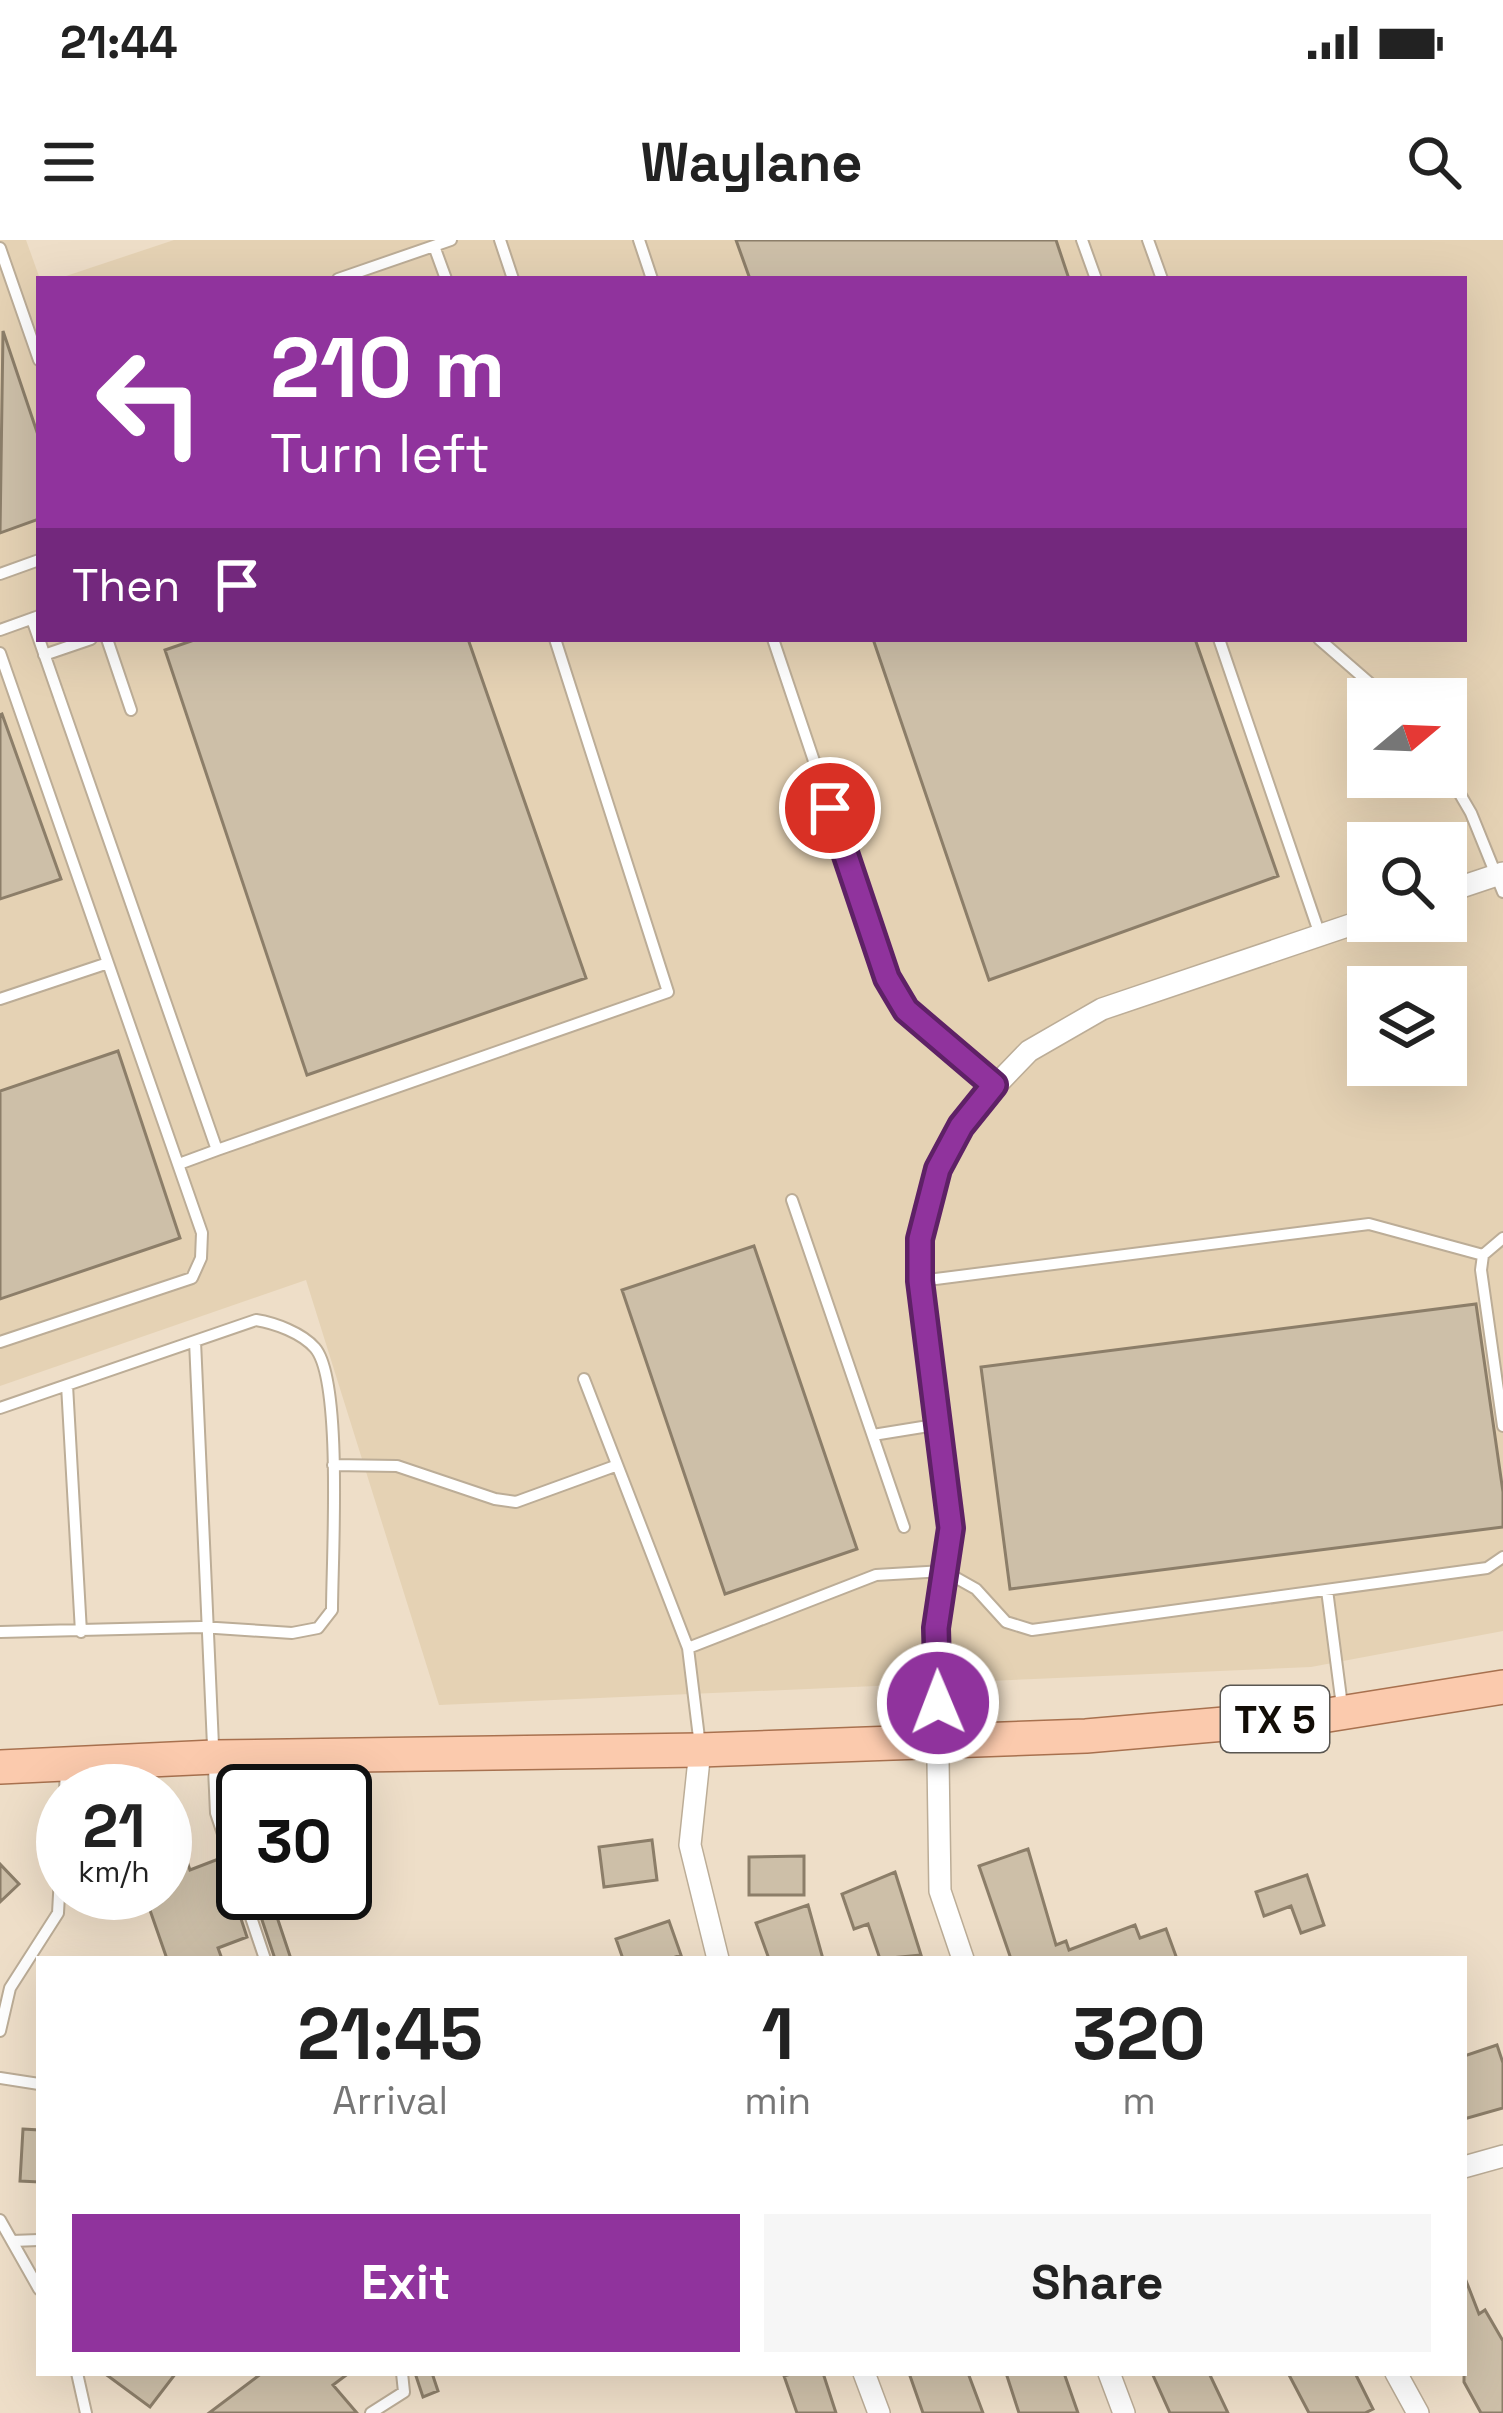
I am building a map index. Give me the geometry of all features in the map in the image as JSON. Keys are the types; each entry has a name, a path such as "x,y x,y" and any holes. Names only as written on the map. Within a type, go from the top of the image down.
{"main road":[{"name":"TX 5","path":"165,1764 214,1757 700,1750 1086,1736 1343,1713 1503,1687"},
{"name":"TX 5","path":"0,1767 36,1773"}],"street":[{"path":"1467,887 1501,880"},
{"path":"963,1956 940,1891 936,1628 951,1528 920,1281 920,1239 938,1169 961,1126 994,1085 1029,1051 1085,1016 1347,926"},
{"path":"700,1750 690,1845 717,1956"},
{"path":"1467,2167 1503,2156"},
{"path":"865,2376 879,2413"},
{"path":"1110,2376 1124,2413"},
{"path":"1398,2376 1418,2413"}],"lane":[{"path":"347,276 452,240"},
{"path":"500,240 511,276"},
{"path":"639,240 651,276"},
{"path":"1082,240 1095,276"},
{"path":"1148,240 1161,276"},
{"path":"434,246 445,276"},
{"path":"0,248 36,351"},
{"path":"0,574 36,561"},
{"path":"0,629 35,617"},
{"path":"41,642 217,1150"},
{"path":"44,655 82,642"},
{"path":"108,642 130,710"},
{"path":"178,1164 668,992 556,642"},
{"path":"774,642 887,978 906,1010 994,1085"},
{"path":"1220,642 1320,935"},
{"path":"1322,642 1364,678"},
{"path":"0,653 6,689 202,1233 201,1258 192,1278 0,1342"},
{"path":"1463,798 1501,880"},
{"path":"0,999 108,963"},
{"path":"792,1200 904,1527"},
{"path":"920,1281 1369,1224 1483,1255"},
{"path":"1503,1238 1483,1255 1481,1270 1503,1426"},
{"path":"0,1408 256,1320 275,1323 316,1348 330,1388 333,1465 332,1610 318,1628 292,1634 208,1628 0,1632"},
{"path":"195,1341 216,1813 264,1956"},
{"path":"584,1379 688,1648 700,1750"},
{"path":"67,1385 81,1632"},
{"path":"873,1435 940,1424"},
{"path":"333,1465 398,1466 515,1502 615,1466"},
{"path":"688,1648 876,1575 944,1571 976,1589 1006,1622 1032,1630 1487,1568 1503,1557"},
{"path":"1327,1590 1343,1713"},
{"path":"0,2031 10,1988 54,1920"},
{"path":"0,2078 36,2084"},
{"path":"0,2220 36,2284"},
{"path":"12,2242 36,2240"},
{"path":"78,2376 86,2413"},
{"path":"371,2413 404,2392 402,2376"}],"shaded area":[{"path":"0,240 26,240 39,276 36,642 1467,642 1467,276 66,276 174,240 1503,240 1503,1631 1311,1667 439,1705 306,1280 0,1386"}],"building":[{"path":"736,240 1056,240 1068,276 749,276"},
{"path":"3,331 36,429 36,520 0,533"},
{"path":"188,642 469,642 586,978 307,1075 165,650"},
{"path":"874,642 1196,642 1278,876 989,980"},
{"path":"0,715 61,879 0,899"},
{"path":"118,1051 180,1238 0,1299 0,1091"},
{"path":"754,1246 857,1549 725,1594 622,1290"},
{"path":"1476,1304 1503,1492 1503,1527 1010,1589 981,1367"},
{"path":"652,1840 657,1880 604,1887 599,1847"},
{"path":"1028,1849 1056,1945 1066,1941 1069,1950 1135,1925 1140,1938 1166,1929 1176,1956 1010,1956 979,1866"},
{"path":"804,1856 804,1895 749,1895 749,1857"},
{"path":"216,1860 216,1920 241,1920 247,1937 218,1948 221,1956 166,1956 153,1920 192,1920 192,1869"},
{"path":"0,1864 19,1884 0,1902"},
{"path":"895,1872 921,1955 879,1956 868,1924 854,1929 842,1894"},
{"path":"1307,1875 1324,1925 1301,1933 1291,1906 1264,1916 1256,1892"},
{"path":"808,1905 822,1956 768,1956 756,1923"},
{"path":"262,1920 278,1920 290,1956 274,1956"},
{"path":"669,1921 681,1955 622,1956 616,1939"},
{"path":"1497,2045 1503,2063 1503,2108 1467,2118 1467,2055"},
{"path":"23,2129 36,2130 36,2182 20,2181"},
{"path":"1467,2283 1479,2314 1485,2310 1503,2341 1503,2413 1481,2413 1464,2382"},
{"path":"108,2376 174,2376 150,2407"},
{"path":"258,2376 345,2376 333,2385 357,2413 209,2413"},
{"path":"416,2376 433,2376 438,2391 423,2397"},
{"path":"784,2376 824,2376 836,2413 797,2413"},
{"path":"910,2376 969,2376 983,2413 923,2413"},
{"path":"1007,2376 1065,2376 1078,2413 1019,2413"},
{"path":"1153,2376 1210,2376 1228,2413 1170,2413"},
{"path":"1290,2376 1356,2376 1373,2409 1365,2413 1309,2413"}],"route":[{"path":"830,808 887,978 906,1010 994,1085 961,1126 938,1169 920,1239 920,1281 951,1528 936,1628 938,1703"}]}
